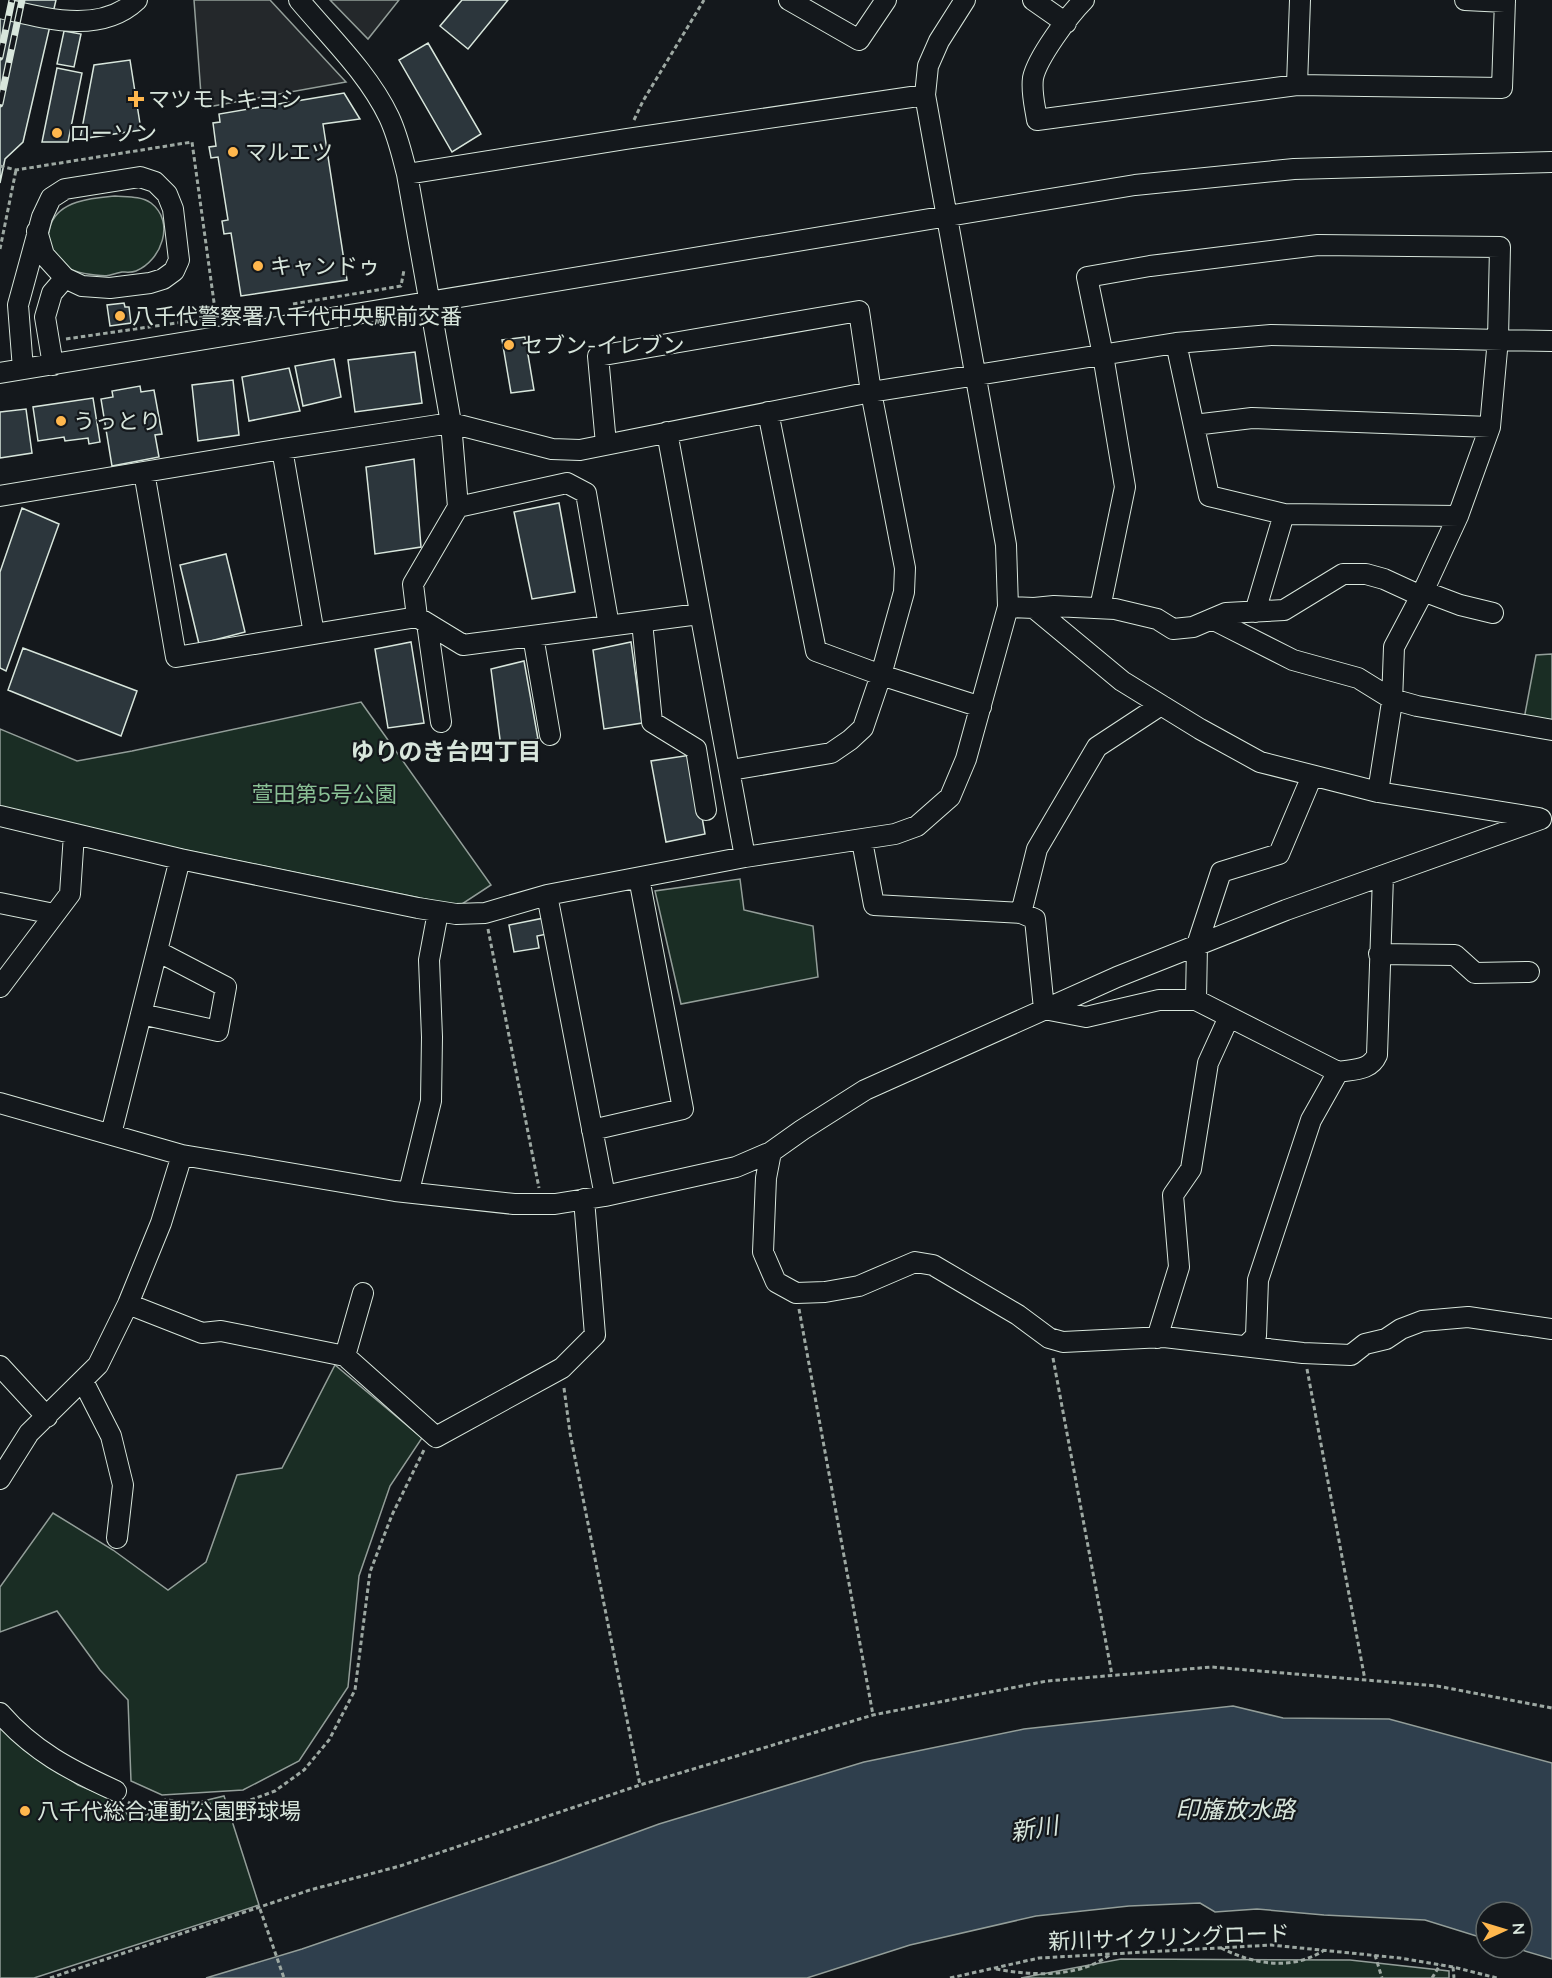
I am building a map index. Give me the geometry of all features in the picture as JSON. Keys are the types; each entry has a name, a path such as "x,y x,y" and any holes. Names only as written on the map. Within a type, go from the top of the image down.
{"street":[{"path":"7,9 70,22 104,19 127,10 137,0"},
{"path":"299,0 363,75 376,94 399,142 407,174 451,423 458,507 413,584 441,722"},
{"path":"789,0 859,40 886,0"},
{"path":"0,816 180,859 456,914 485,913 547,895 746,857 862,841 895,834 917,826 936,812 950,797 966,759 1008,607 1006,545 925,95 928,66 939,41 964,0"},
{"path":"1033,0 1066,22"},
{"path":"1084,0 1038,63 1033,77 1032,92 1037,120 1297,85 1502,88 1505,1 1465,0"},
{"path":"1297,85 1300,0"},
{"path":"407,174 925,95"},
{"path":"0,373 1136,185 1294,169 1552,162"},
{"path":"23,369 18,305 37,231 51,198 65,189 140,177 155,182 167,194 173,209 179,260 174,271 163,279 150,283 110,288 81,286 65,278 44,255 37,231"},
{"path":"1100,608 1125,487 1103,355 1087,277 1150,266 1318,245 1500,247 1498,339 1490,427 1458,516 1394,647 1392,699 1378,792"},
{"path":"53,365 45,317 52,293 65,278"},
{"path":"606,444 598,356 859,311 871,392 905,568 904,592 881,675 863,728 831,753 730,770"},
{"path":"0,496 451,423 552,449 580,450 871,392 1176,343 1271,335 1552,341"},
{"path":"1176,343 1209,496 1284,514 1458,516"},
{"path":"768,412 816,651 881,675 981,707"},
{"path":"1194,425 1252,418 1490,427"},
{"path":"667,432 746,857"},
{"path":"282,449 314,634"},
{"path":"144,472 176,657 314,634 422,620 463,645 699,614"},
{"path":"458,507 567,483 586,493 609,626"},
{"path":"1255,612 1284,514"},
{"path":"1008,607 1054,606 1115,609 1157,620 1173,629 1193,627 1226,614 1284,610 1343,574 1366,574 1460,605 1493,613"},
{"path":"1034,608 1122,681 1260,762 1378,792 1546,820"},
{"path":"1212,619 1293,660 1358,678 1392,699 1417,706 1552,730"},
{"path":"642,622 652,722 696,748 706,810"},
{"path":"533,636 550,735"},
{"path":"1021,913 1037,849 1097,747 1161,705"},
{"path":"1196,1000 1197,945 1221,872 1279,854 1312,776"},
{"path":"0,1104 182,1155 394,1191 514,1204 542,1204 605,1196 736,1167 771,1152 865,1090 1044,1009 1286,910 1546,820"},
{"path":"0,987 70,894 74,834"},
{"path":"862,841 874,905 1021,913 1035,919 1044,1009"},
{"path":"111,1134 180,859"},
{"path":"1044,1009 1086,1017 1159,1000 1196,1000 1338,1072 1365,1068 1374,1062 1377,1055 1383,876"},
{"path":"592,1130 683,1109 639,878"},
{"path":"547,895 605,1196"},
{"path":"0,903 54,914"},
{"path":"409,1191 430,1101 432,1037 429,960 438,912"},
{"path":"141,1014 218,1032 226,987 157,951"},
{"path":"1379,954 1455,956 1475,973 1529,972"},
{"path":"1157,1338 1179,1267 1173,1195 1191,1169 1208,1063 1229,1017"},
{"path":"1246,1346 1256,1336 1258,1280 1311,1120 1338,1072"},
{"path":"771,1152 766,1178 763,1251 776,1282 796,1293 825,1292 859,1286 915,1262 933,1265 1018,1315 1049,1338 1063,1342 1157,1338 1304,1353 1351,1355 1365,1344 1386,1339 1401,1329 1422,1321 1468,1317 1552,1329"},
{"path":"0,1479 29,1433 98,1365 128,1304 161,1223 182,1155"},
{"path":"128,1304 202,1333 221,1331 345,1356 436,1437 562,1368 595,1335 584,1199"},
{"path":"345,1356 363,1293"},
{"path":"0,1366 47,1417"},
{"path":"83,1381 111,1436 123,1485 117,1538"},
{"path":"0,1713 22,1735 70,1771 116,1791"}],"path":[{"path":"626,139 643,101 704,0"},
{"path":"0,166 16,170 192,142 218,317 66,339"},
{"path":"0,249 16,170"},
{"path":"286,305 401,286 405,266"},
{"path":"485,913 542,1204"},
{"path":"796,1293 873,1715"},
{"path":"1049,1338 1112,1676"},
{"path":"1304,1353 1365,1680"},
{"path":"562,1368 570,1433 640,1785"},
{"path":"116,1791 129,1804 153,1816 165,1800 219,1805 245,1802 275,1791 304,1770 329,1740 355,1690 370,1572 392,1515 421,1453 436,1437"},
{"path":"50,1978 261,1910 310,1890 400,1866 640,1785 873,1715 1047,1681 1212,1667 1437,1686 1552,1708"},
{"path":"261,1910 284,1978"},
{"name":"新川サイクリングロード","path":"950,1978 1039,1958 1271,1945 1375,1955 1453,1967 1497,1978"},
{"path":"1221,1948 1258,1963 1290,1963 1310,1959 1324,1950"},
{"path":"993,1969 1027,1975 1076,1970 1100,1962 1112,1953"},
{"path":"1375,1955 1382,1978"},
{"path":"1432,1978 1440,1965"},
{"path":"1453,1967 1454,1978"}],"green space":[{"path":"115,196 143,199 159,211 164,230 158,250 145,266 132,272 100,276 71,269 60,260 47,243 55,216 78,202"},
{"path":"1552,654 1552,722 1524,719 1536,655"},
{"name":"萱田第5号公園","path":"361,702 491,885 459,906 0,812 0,729 77,761"},
{"path":"740,879 744,910 813,926 818,977 681,1004 655,891"},
{"path":"335,1365 422,1438 390,1486 359,1576 348,1687 299,1761 243,1790 162,1795 131,1781 128,1700 100,1670 57,1611 0,1632 0,1587 53,1513 113,1550 168,1590 206,1562 237,1475 282,1468"},
{"path":"0,1725 26,1750 78,1785 120,1802 130,1819 224,1796 259,1905 34,1978 0,1978"},
{"path":"1121,1959 1350,1960 1449,1971 1449,1978 1021,1978"}],"shaded area":[{"path":"194,0 270,0 346,82 202,108"},
{"path":"330,0 399,0 368,39"}],"water":[{"name":"印旛放水路","path":"1233,1706 1283,1718 1389,1719 1552,1763 1552,1959 1534,1954 1534,1900 1474,1900 1474,1935 1425,1920 1257,1909 1215,1912 1200,1903 1129,1906 1036,1916 910,1945 807,1978 206,1978 302,1949 659,1824 864,1762 1024,1729"}],"building":[{"path":"0,0 56,0 23,142 5,159 0,183"},
{"path":"462,0 508,0 468,49 440,26"},
{"path":"64,31 81,34 74,67 57,64"},
{"path":"428,43 481,134 452,152 399,60"},
{"path":"130,60 141,130 80,139 94,65"},
{"path":"57,68 82,73 68,142 42,142"},
{"path":"344,93 360,119 323,124 347,280 241,296 231,233 224,234 222,221 228,220 218,157 211,158 209,147 216,146 213,123 220,122 219,114"},
{"path":"124,303 125,307 129,307 131,323 110,326 107,305"},
{"path":"525,337 534,390 511,393 502,340"},
{"path":"415,352 422,403 355,412 348,360"},
{"path":"334,359 341,397 303,406 295,366"},
{"path":"289,368 300,411 249,421 242,377"},
{"path":"233,380 239,435 198,441 192,385"},
{"path":"140,386 141,392 154,390 162,434 155,435 159,457 112,466 101,399 113,397 112,391"},
{"path":"93,398 100,442 89,444 88,438 65,441 64,437 38,441 33,407"},
{"path":"26,409 32,453 0,458 0,412"},
{"path":"414,459 421,547 375,554 366,467"},
{"path":"559,503 575,592 532,599 514,512"},
{"path":"22,508 59,524 6,671 0,668 0,572"},
{"path":"226,554 245,632 199,644 180,565"},
{"path":"411,642 424,723 388,728 375,649"},
{"path":"631,642 642,723 604,729 593,650"},
{"path":"23,648 137,691 121,736 8,690"},
{"path":"524,661 538,739 501,747 491,669"},
{"path":"691,755 705,834 666,842 651,761"},
{"path":"544,918 547,934 537,936 539,948 514,952 509,925"}],"railway":[{"path":"0,57 12,0"},
{"path":"0,104 22,0"}],"place":[{"name":"マツモトキヨシ","path":"136,99"},
{"name":"ローソン","path":"57,133"},
{"name":"マルエツ","path":"233,152"},
{"name":"キャンドゥ","path":"258,266"},
{"name":"八千代警察署八千代中央駅前交番","path":"120,316"},
{"name":"セブン-イレブン","path":"509,345"},
{"name":"うっとり","path":"61,421"},
{"name":"八千代総合運動公園野球場","path":"25,1811"}],"district":[{"name":"ゆりのき台四丁目","path":"446,751"}],"water label":[{"name":"新川","path":"1034,1828"}]}
